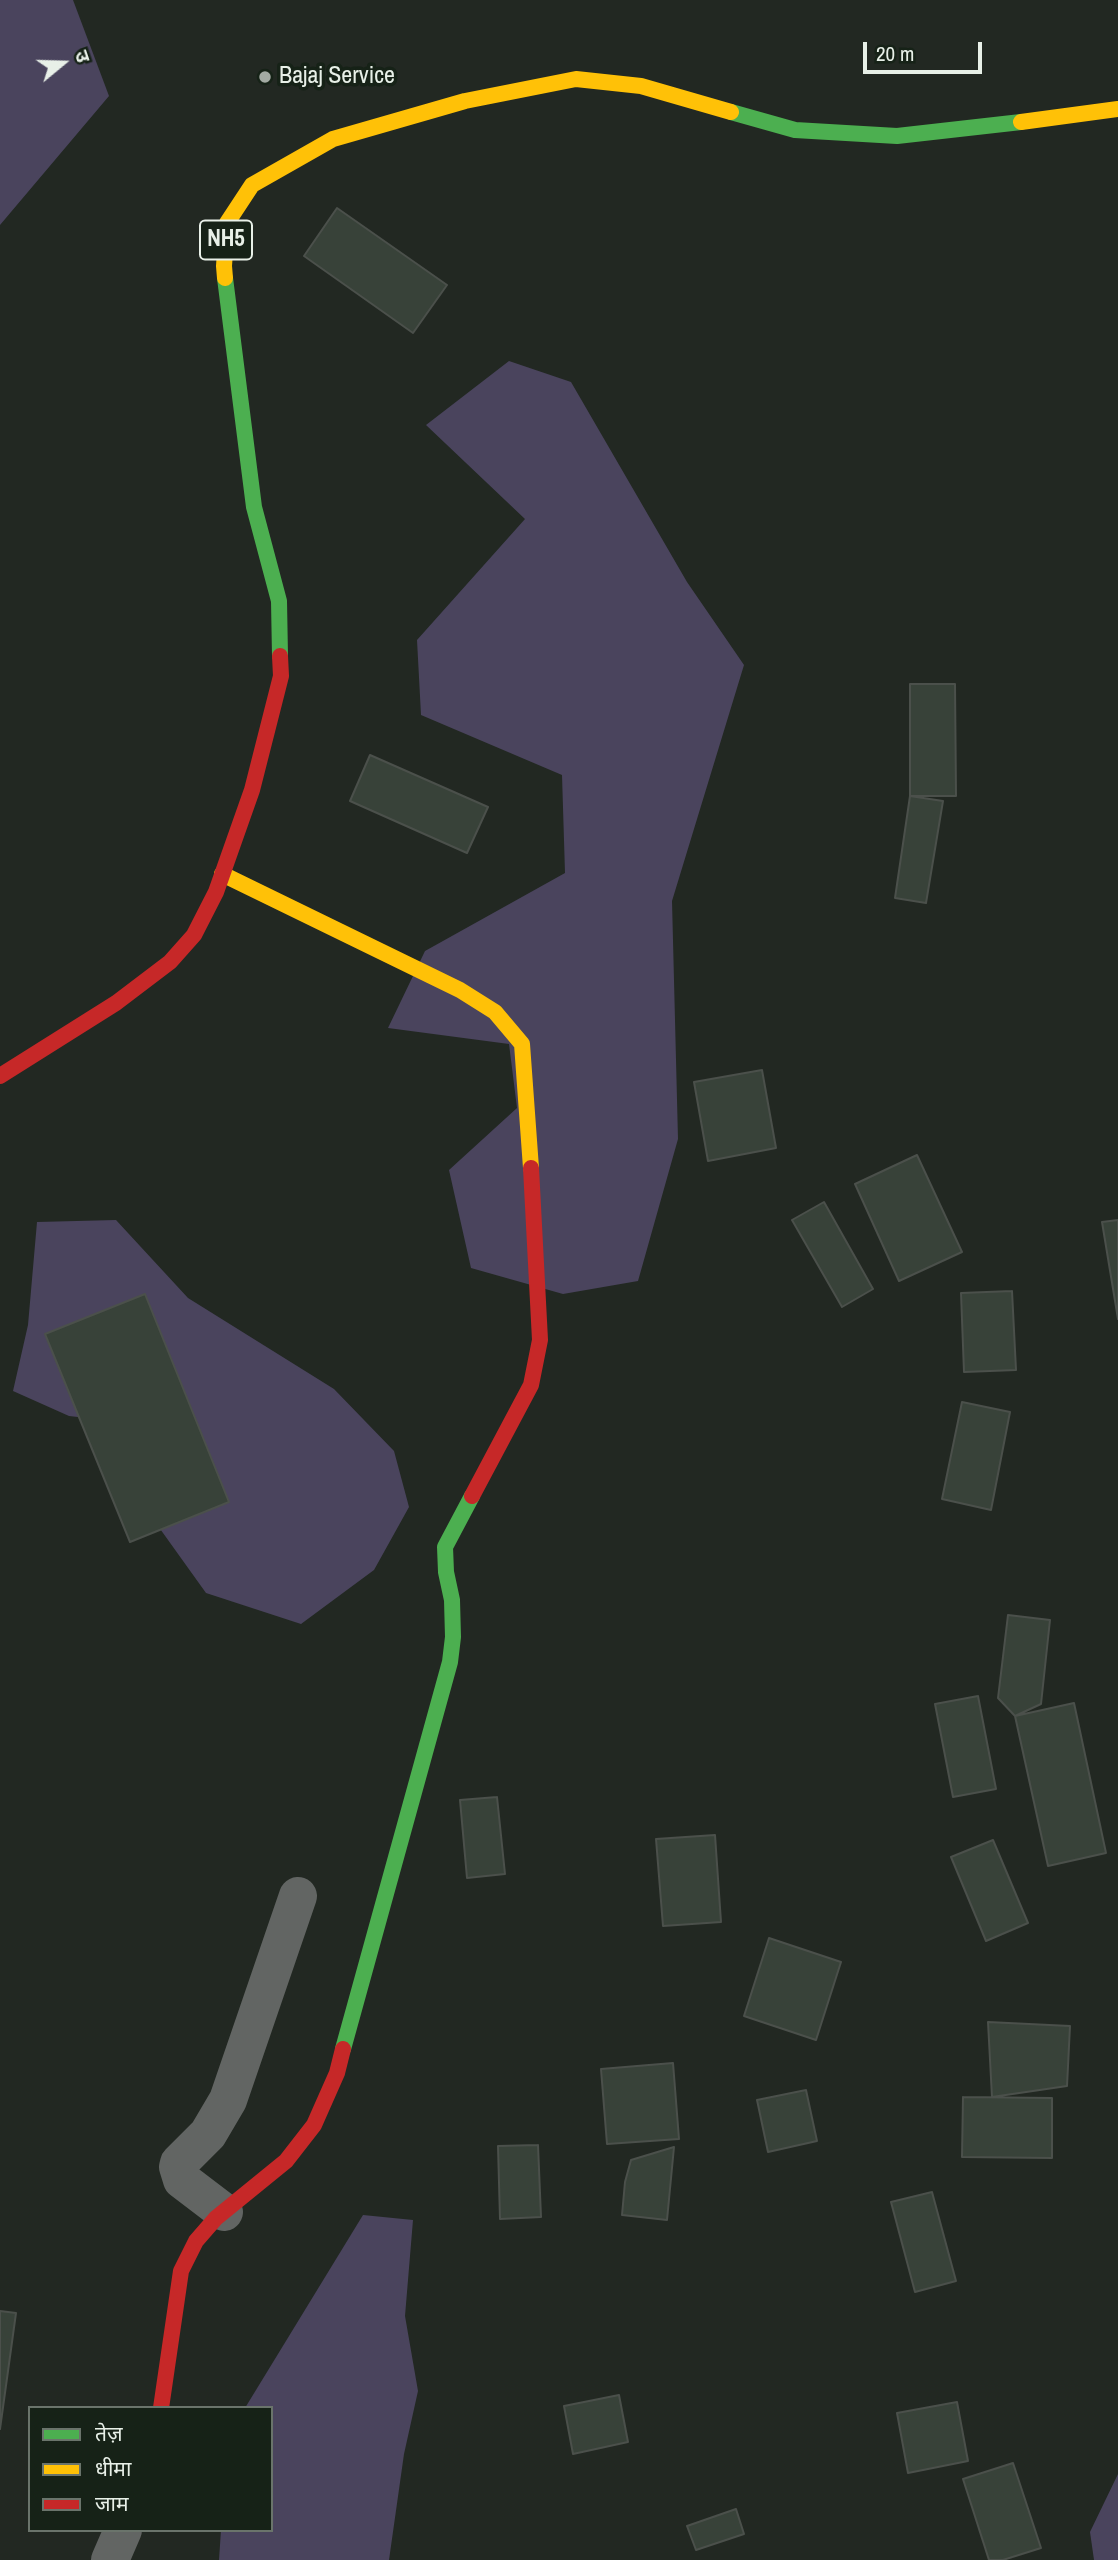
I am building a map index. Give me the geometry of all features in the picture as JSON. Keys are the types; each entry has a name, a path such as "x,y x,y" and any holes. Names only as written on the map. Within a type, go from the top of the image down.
{"main road":[{"name":"NH5","path":"0,1076 116,1003 170,962 194,935 222,874 252,790 281,676 279,601 254,507 224,267 228,223 252,185 333,139 465,101 576,79 641,86 795,130 910,134 1118,109"},
{"path":"161,2406 181,2271 196,2241 224,2212 286,2161 314,2125 337,2073 450,1662 453,1600 446,1572 445,1547 531,1385 540,1340 522,1044 495,1012 460,990 222,874"}],"street":[{"path":"224,2212 182,2180 178,2167 208,2134 228,2099 298,1896"},
{"path":"110,2560 122,2532"}],"shaded area":[{"path":"0,0 73,0 109,96 0,225"},
{"path":"509,361 571,382 687,582 744,665 672,901 678,1139 638,1281 563,1294 471,1268 449,1170 517,1108 509,1044 388,1028 425,951 565,873 562,775 421,715 417,640 525,519 426,425"},
{"path":"116,1220 188,1298 334,1389 394,1451 409,1507 374,1570 301,1624 206,1593 158,1526 139,1424 69,1416 13,1391 28,1325 37,1222"},
{"path":"363,2215 413,2220 405,2316 418,2391 404,2454 389,2560 219,2560 221,2532 273,2532 273,2406 246,2406"},
{"path":"1118,2474 1118,2560 1094,2560 1090,2532"}],"building":[{"path":"337,208 447,285 413,333 304,256"},
{"path":"910,684 955,684 956,796 910,796"},
{"path":"370,755 488,807 467,853 350,801"},
{"path":"910,796 943,801 926,903 895,898"},
{"path":"762,1070 776,1148 708,1161 694,1082"},
{"path":"917,1155 962,1252 899,1281 855,1184"},
{"path":"824,1202 873,1289 842,1307 792,1220"},
{"path":"1118,1220 1118,1319 1102,1222"},
{"path":"1012,1291 1016,1370 964,1372 961,1293"},
{"path":"145,1294 229,1502 130,1542 45,1334"},
{"path":"962,1402 1010,1412 991,1510 942,1499"},
{"path":"1008,1615 1050,1620 1041,1704 1015,1716 998,1698"},
{"path":"978,1696 996,1789 953,1797 935,1704"},
{"path":"1074,1703 1106,1853 1048,1866 1015,1716"},
{"path":"497,1797 505,1874 467,1878 460,1800"},
{"path":"715,1835 721,1922 663,1926 656,1839"},
{"path":"993,1840 1028,1923 986,1941 951,1857"},
{"path":"769,1938 841,1962 816,2040 744,2016"},
{"path":"988,2022 1070,2026 1067,2086 992,2097"},
{"path":"673,2063 679,2139 607,2144 601,2069"},
{"path":"806,2090 817,2141 768,2152 757,2100"},
{"path":"963,2097 1052,2098 1052,2158 962,2157"},
{"path":"538,2145 541,2217 500,2219 498,2146"},
{"path":"674,2147 667,2220 622,2215 625,2182 631,2160"},
{"path":"932,2192 956,2281 915,2292 891,2202"},
{"path":"0,2311 16,2313 0,2429"},
{"path":"619,2395 628,2442 573,2454 564,2406"},
{"path":"957,2402 968,2461 908,2473 897,2413"},
{"path":"1013,2463 1041,2548 1003,2560 989,2560 963,2479"},
{"path":"736,2509 744,2534 696,2550 687,2526"}],"traffic: fast":[{"path":"731,112 795,130 897,136 1021,122"},
{"path":"225,278 254,507 279,601 280,656"},
{"path":"343,2049 450,1662 453,1637 452,1600 446,1572 445,1547 472,1496"}],"traffic: slow":[{"path":"225,278 227,223 252,185 333,139 465,101 576,79 641,86 731,112"},
{"path":"1021,122 1118,109"},
{"path":"222,874 460,990 495,1012 522,1044 531,1168"}],"traffic: jam":[{"path":"0,1076 116,1003 170,962 194,935 216,892 252,790 281,676 280,656"},
{"path":"472,1496 531,1385 540,1340 531,1168"},
{"path":"161,2406 181,2271 196,2241 216,2218 286,2161 314,2125 337,2073 343,2049"}],"place":[{"name":"Bajaj Service","path":"265,77"}]}
